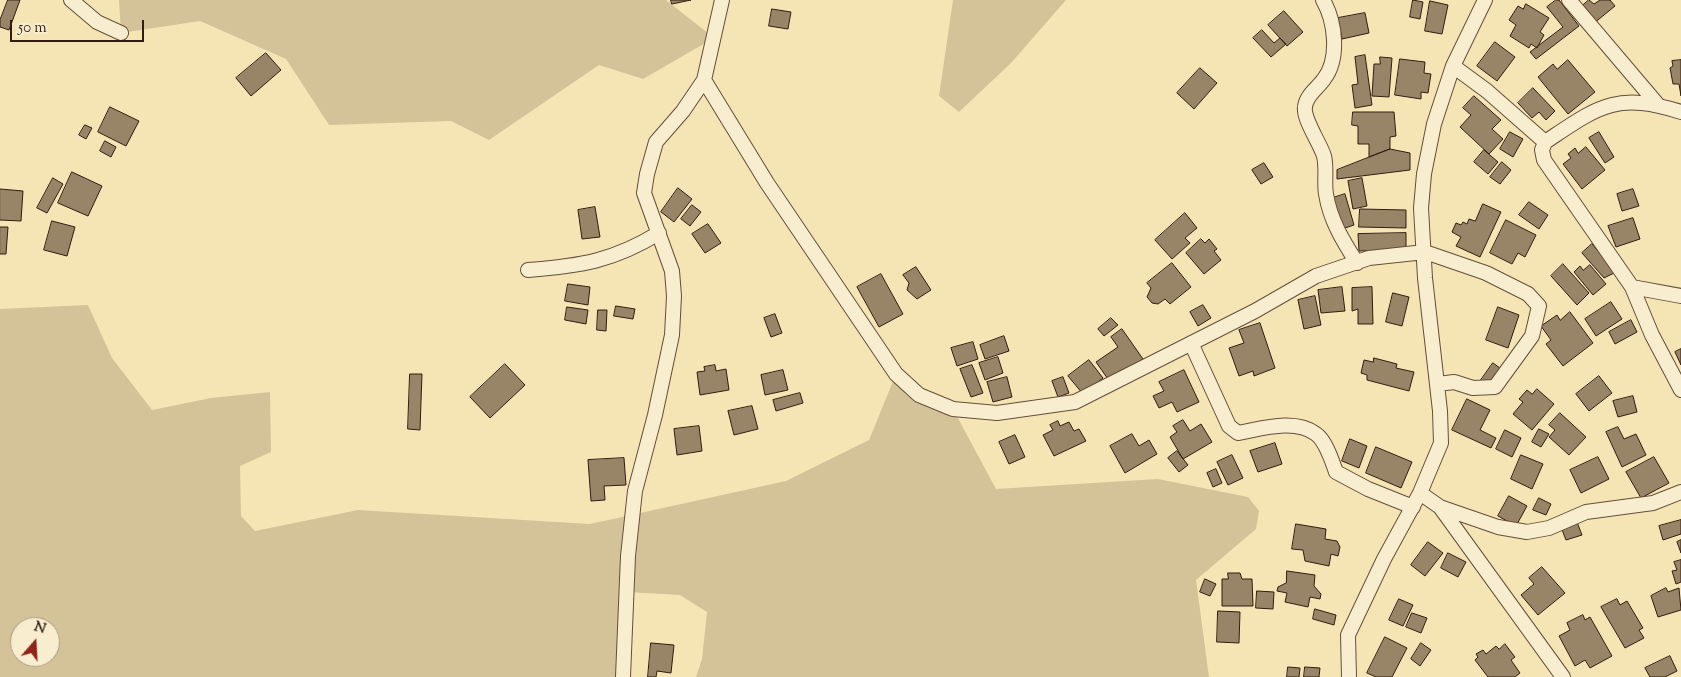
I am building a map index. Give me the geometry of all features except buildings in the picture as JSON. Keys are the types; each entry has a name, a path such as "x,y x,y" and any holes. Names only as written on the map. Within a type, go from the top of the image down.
{"street":[{"path":"71,0 97,22 121,33"},
{"path":"623,677 628,556 635,491 655,415 672,335 674,296 672,271 660,233 644,193 656,142 683,111 704,80 722,0"},
{"path":"1322,0 1330,12 1334,46 1332,63 1325,78 1308,98 1304,108 1324,157 1326,194 1337,232 1357,263"},
{"path":"1349,677 1348,635 1384,559 1420,493 1441,443 1438,384 1425,278 1422,208 1424,174 1434,124 1453,66 1485,0"},
{"path":"1569,0 1658,105"},
{"path":"1453,66 1487,91 1544,142"},
{"path":"704,80 767,183 896,374 919,395 953,410 997,412 1075,402 1316,276 1369,258 1425,252 1486,274 1528,294 1539,306 1532,336 1495,387 1473,388 1454,382 1438,384"},
{"path":"1681,112 1658,105 1620,102 1596,109 1544,142 1542,150 1544,160 1632,286 1652,335 1681,390"},
{"path":"528,270 581,266 632,249 660,233"},
{"path":"1632,286 1681,296"},
{"path":"1191,343 1229,426 1238,433 1276,426 1302,428 1317,434 1329,453 1336,472 1368,489 1413,507"},
{"path":"1420,493 1440,507 1498,527 1527,532 1549,528 1586,512 1652,503 1681,492"},
{"path":"1440,507 1563,677"}],"shaded area":[{"path":"119,0 666,0 714,38 643,79 599,65 489,140 451,121 329,125 286,59 200,21 121,33"},
{"path":"953,0 1066,0 1011,63 959,112 939,96"},
{"path":"88,305 112,358 152,410 211,398 270,392 271,452 240,466 241,516 255,531 358,510 590,524 786,481 869,440 896,374 953,409 996,489 1158,479 1248,497 1259,511 1256,529 1196,580 1209,677 696,677 702,659 707,612 680,595 627,592 623,677 0,677 0,309"}]}
